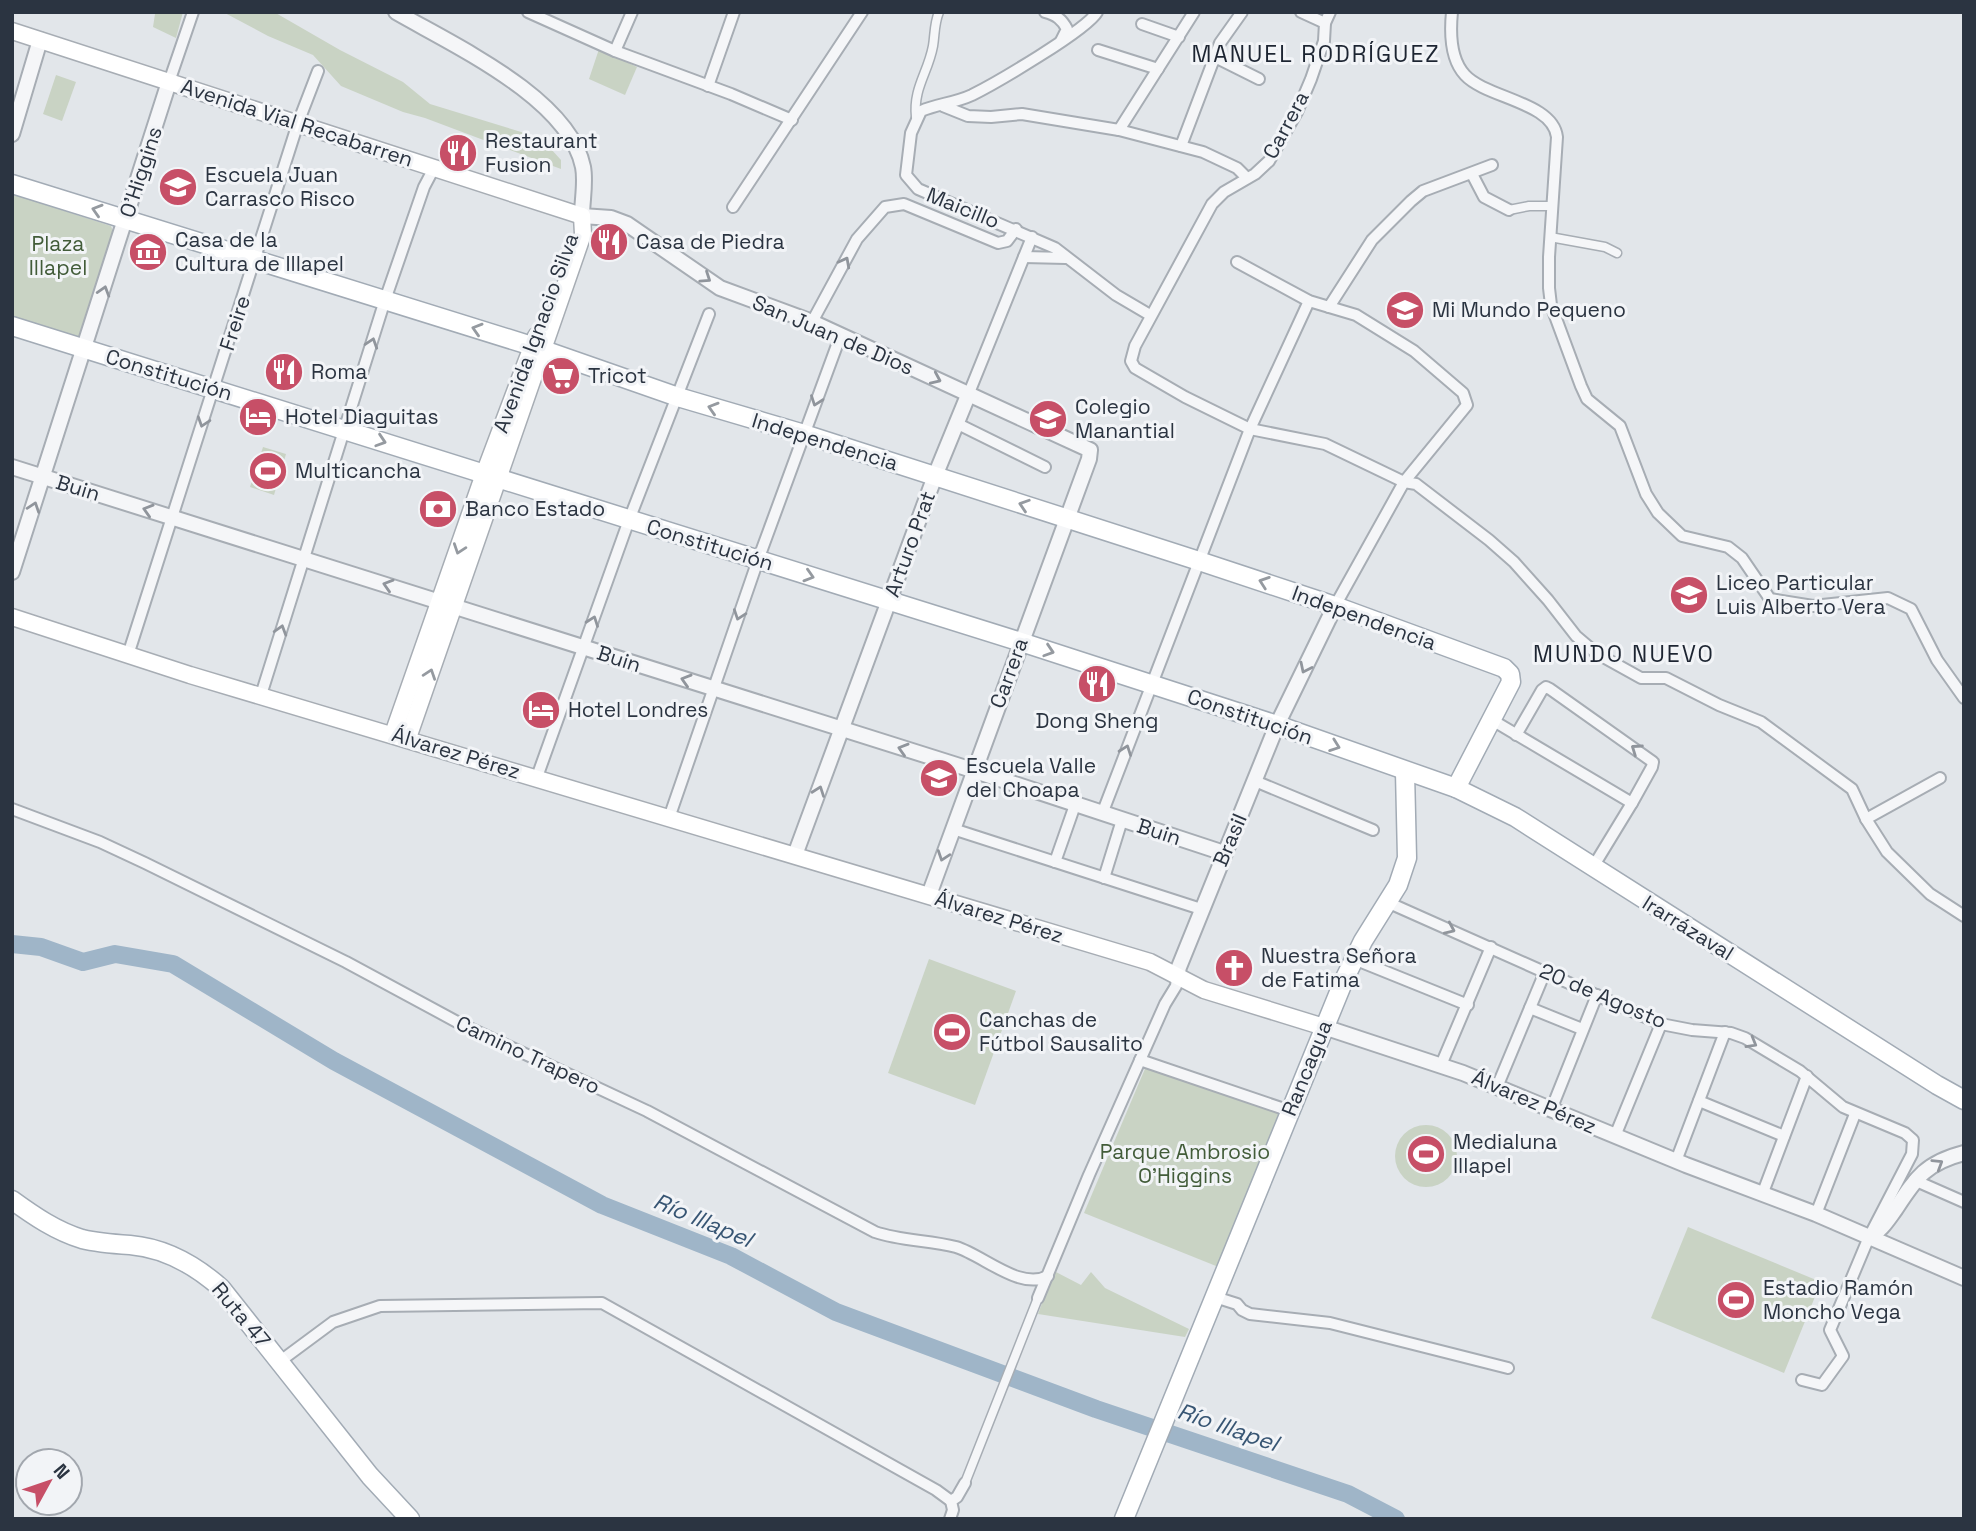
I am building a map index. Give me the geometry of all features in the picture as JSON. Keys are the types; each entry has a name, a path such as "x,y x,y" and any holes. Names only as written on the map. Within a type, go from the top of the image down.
{"main road":[{"name":"Avenida Vial Recabarren","path":"12,31 582,216"},
{"name":"Independencia","path":"12,184 537,348 678,397 1199,561 1335,606 1504,668 1510,674 1511,682 1456,788"},
{"name":"Avenida Ignacio Silva","path":"400,736 490,476 583,234 582,216"},
{"name":"Constitución","path":"12,326 1021,642 1277,725 1405,772"},
{"name":"Álvarez Pérez","path":"12,617 128,655 1150,962 1203,990 1324,1027"},
{"name":"Irarrázaval","path":"1405,772 1456,788 1515,817 1964,1100"},
{"name":"Rancagua","path":"1124,1519 1324,1027 1354,959 1401,878 1407,858 1405,772"},
{"name":"Ruta 47","path":"12,1200 49,1225 70,1235 105,1244 155,1250 191,1265 221,1288 370,1476 410,1519"}],"street":[{"name":"O'Higgins","path":"12,572 193,12"},
{"path":"396,12 506,75 558,120 574,142 584,169 582,216"},
{"path":"528,12 615,51 792,120"},
{"path":"615,51 632,12"},
{"path":"708,86 734,12"},
{"path":"733,207 862,12"},
{"path":"916,117 914,101 931,53 939,12"},
{"path":"1045,12 1064,22 1067,29 1061,41"},
{"path":"916,117 929,107 943,106 971,96 1061,41 1093,19 1097,12"},
{"path":"1119,130 1194,12"},
{"path":"1181,146 1220,43 1242,12"},
{"path":"1301,12 1327,18"},
{"path":"1452,12 1450,34 1453,50 1466,77 1539,113 1554,125 1557,137 1550,237 1551,305 1587,399 1620,426 1646,494 1658,513 1682,536 1728,547 1742,558 1770,599 1813,606 1888,598 1911,609 1937,660 1964,698"},
{"name":"Carrera","path":"1250,429 1141,372 1131,362 1131,354 1212,204 1224,192 1255,174 1269,161 1297,111 1324,41 1327,18"},
{"path":"1142,23 1179,37"},
{"path":"12,134 40,40"},
{"path":"1098,50 1158,69"},
{"path":"1215,57 1259,79"},
{"name":"Freire","path":"128,655 298,123 318,71"},
{"path":"943,106 968,116 1022,114 1119,130 1203,152 1237,167 1247,178"},
{"name":"Maicillo","path":"812,322 857,239 885,207 904,204 998,243 1007,241 1016,229 918,189 911,182 906,175 907,154 916,117"},
{"path":"1237,261 1309,301 1329,307 1372,240 1411,201 1423,191 1492,165"},
{"path":"261,695 385,300 424,187 434,168"},
{"path":"1472,174 1484,197 1508,210 1553,206"},
{"name":"San Juan de Dios","path":"582,216 611,218 627,224 720,288 812,322 1090,450"},
{"path":"1016,229 1055,248 1116,295 1150,315"},
{"name":"Arturo Prat","path":"795,855 935,476 1032,236"},
{"path":"1550,237 1605,247 1617,253"},
{"path":"1024,257 1066,258"},
{"path":"1102,814 1250,429 1309,301"},
{"name":"Brasil","path":"1038,1298 1089,1175 1176,986 1179,967 1201,909 1277,725 1335,606 1404,482 1467,405 1463,393 1414,351 1356,315 1329,307"},
{"path":"537,777 629,520 709,314"},
{"path":"669,818 758,560 840,337"},
{"path":"957,424 1045,467"},
{"path":"1250,429 1325,444 1404,482 1416,484 1489,540 1535,585 1576,636 1596,653 1641,678 1666,678 1718,705 1761,722 1852,789 1866,819 1887,852 1930,894 1964,916"},
{"name":"Carrera","path":"929,895 1089,459 1090,450"},
{"name":"Buin","path":"12,467 713,688 1224,853"},
{"path":"1516,734 1545,687 1653,762 1632,803 1593,867"},
{"path":"1492,720 1632,803"},
{"path":"1866,819 1940,778"},
{"path":"1255,782 1373,830"},
{"path":"1055,862 1075,804"},
{"name":"Camino Trapero","path":"12,809 100,842 145,863 346,962 482,1034 648,1111 875,1232 895,1239 956,1247 1018,1277 1034,1281 1048,1276"},
{"path":"1104,877 1122,820"},
{"path":"953,829 1201,909"},
{"name":"20 de Agosto","path":"1388,902 1661,1024 1692,1030 1725,1032 1745,1038 1807,1076 1837,1103 1855,1114 1905,1133 1913,1140 1912,1154 1869,1237"},
{"path":"1441,1065 1491,947"},
{"path":"1354,959 1468,1005"},
{"path":"1497,1087 1545,972"},
{"path":"1551,1110 1597,995"},
{"path":"1530,1008 1583,1029"},
{"path":"1615,1136 1661,1024"},
{"name":"Álvarez Pérez","path":"1324,1027 1441,1065 1676,1161 1816,1214 1964,1278"},
{"path":"1676,1161 1725,1032"},
{"path":"1140,1060 1290,1111"},
{"path":"1762,1195 1807,1076"},
{"path":"1699,1101 1784,1136"},
{"path":"1816,1214 1855,1114"},
{"path":"1802,1380 1822,1385 1843,1356 1830,1330 1869,1237 1884,1226 1914,1180 1941,1159 1964,1153"},
{"path":"1914,1180 1964,1202"},
{"path":"1215,1297 1237,1304 1250,1314 1330,1324 1508,1368"},
{"path":"951,1501 957,1497 965,1483 1038,1298"},
{"path":"279,1362 332,1322 380,1306 602,1303 936,1490 951,1501 953,1510 950,1519"}],"green space":[{"path":"152,12 183,12 176,38 153,27 155,14"},
{"path":"223,12 274,12 403,82 430,104 541,138 561,160 561,169 403,112 341,86 313,55 268,36"},
{"path":"599,49 637,67 625,95 589,79"},
{"path":"56,75 76,82 62,121 43,114"},
{"name":"Plaza Illapel","path":"12,194 111,226 114,234 84,333 74,339 12,321"},
{"name":"Multicancha","path":"263,447 286,454 274,495 250,487"},
{"name":"Canchas de Fútbol Sausalito","path":"929,959 1016,991 975,1105 888,1073"},
{"name":"Parque Ambrosio O'Higgins","path":"1147,1064 1286,1116 1221,1268 1084,1213"},
{"name":"Medialuna Illapel","path":"1426,1125 1438,1127 1448,1134 1455,1144 1455,1168 1448,1178 1438,1185 1426,1187 1414,1185 1404,1178 1397,1168 1395,1156 1397,1144 1404,1134 1414,1127"},
{"name":"Estadio Ramón Moncho Vega","path":"1688,1227 1821,1282 1784,1373 1651,1318"},
{"path":"1054,1271 1081,1285 1091,1272 1105,1288 1189,1329 1185,1337 1038,1314"}],"waterway":[{"name":"Río Illapel","path":"12,944 41,947 83,962 115,954 173,964 334,1061 602,1205 731,1256 836,1312 1096,1409 1348,1494 1396,1519"}],"place":[{"name":"Restaurant Fusion","path":"458,153"},
{"name":"Escuela Juan Carrasco Risco","path":"178,187"},
{"name":"Casa de Piedra","path":"609,242"},
{"name":"Casa de la Cultura de Illapel","path":"148,252"},
{"name":"Mi Mundo Pequeno","path":"1405,310"},
{"name":"Roma","path":"284,372"},
{"name":"Tricot","path":"561,376"},
{"name":"Hotel Diaguitas","path":"258,417"},
{"name":"Colegio Manantial","path":"1048,419"},
{"name":"Multicancha","path":"268,471"},
{"name":"Banco Estado","path":"438,509"},
{"name":"Liceo Particular Luis Alberto Vera","path":"1689,595"},
{"name":"Dong Sheng","path":"1097,684"},
{"name":"Hotel Londres","path":"541,710"},
{"name":"Escuela Valle del Choapa","path":"939,778"},
{"name":"Nuestra Señora de Fatima","path":"1234,968"},
{"name":"Canchas de Fútbol Sausalito","path":"952,1032"},
{"name":"Medialuna Illapel","path":"1426,1154"},
{"name":"Estadio Ramón Moncho Vega","path":"1736,1300"}],"district":[{"name":"MANUEL RODRÍGUEZ","path":"1316,54"},
{"name":"MUNDO NUEVO","path":"1624,654"}]}
